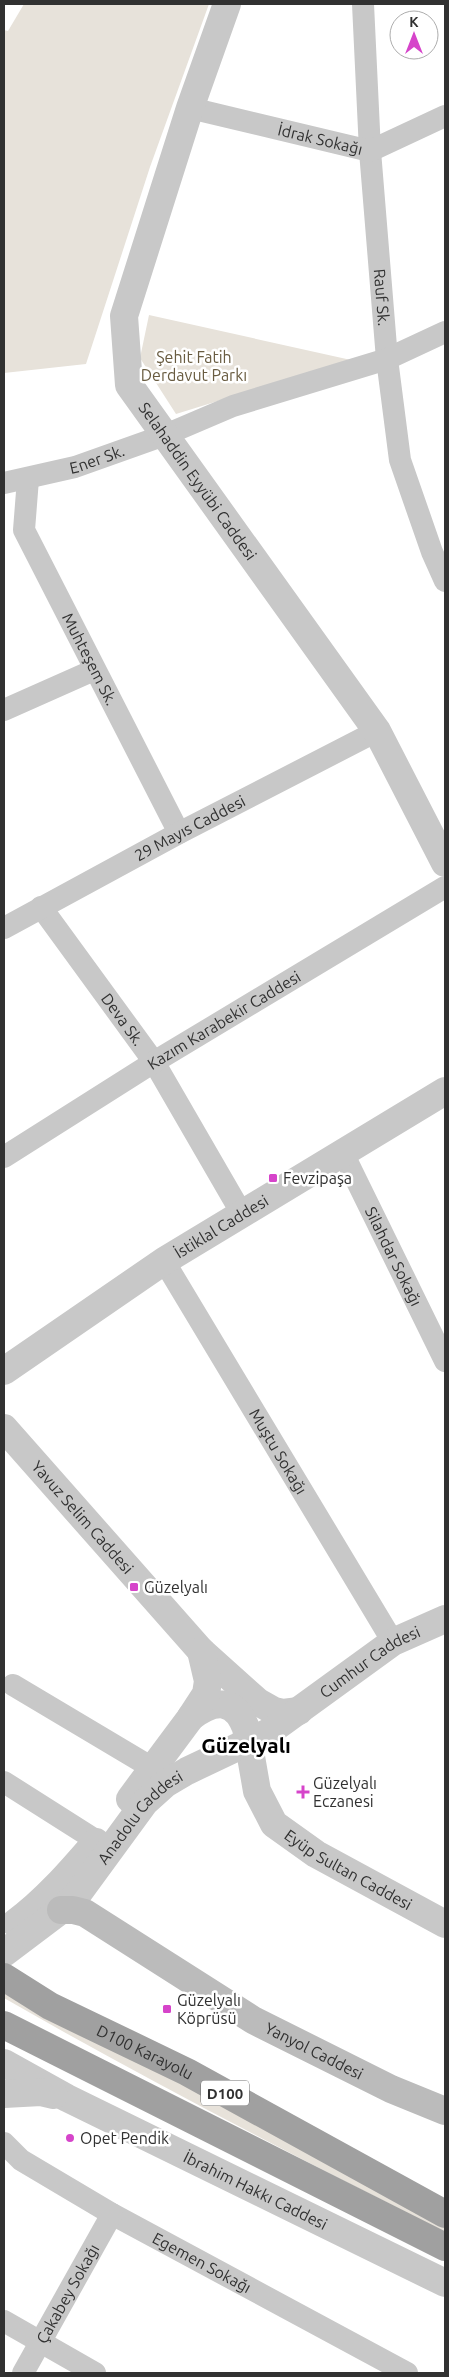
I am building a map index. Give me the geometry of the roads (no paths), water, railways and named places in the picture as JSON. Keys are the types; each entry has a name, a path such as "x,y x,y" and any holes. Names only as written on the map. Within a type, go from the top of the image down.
{"highway":[{"name":"D100 Karayolu","path":"4,1977 50,2006 187,2072 445,2214"},
{"name":"D100","path":"4,2025 445,2247"}],"main road":[{"name":"Yanyol Caddesi","path":"49,1912 73,1910 96,1919 178,1974 253,2020 392,2089 445,2111"}],"street":[{"name":"Selahaddin Eyyübi Caddesi","path":"227,4 190,108 124,316 129,385 377,731 445,863"},
{"name":"Rauf Sk.","path":"363,4 370,151 387,359 400,460 438,549 445,581"},
{"name":"İdrak Sokağı","path":"190,108 370,151 445,116"},
{"name":"Ener Sk.","path":"4,484 75,467 166,435 233,406 387,359 445,332"},
{"name":"Muhteşem Sk.","path":"28,479 24,530 178,834"},
{"path":"4,710 94,670"},
{"name":"29 Mayıs Caddesi","path":"4,928 178,834 377,731"},
{"name":"Kazım Karabekir Caddesi","path":"4,1157 154,1062 445,887"},
{"name":"Deva Sk.","path":"41,908 154,1062 242,1214"},
{"name":"İstiklal Caddesi","path":"4,1371 164,1261 445,1091"},
{"name":"Silahdar Sokağı","path":"342,1153 445,1361"},
{"name":"Muştu Sokağı","path":"164,1261 393,1642"},
{"name":"Yavuz Selim Caddesi","path":"4,1428 201,1651 258,1702 274,1712 299,1711"},
{"name":"Cumhur Caddesi","path":"299,1711 393,1642 445,1619"},
{"name":"Anadolu Caddesi","path":"4,1953 49,1912 61,1883 154,1768 191,1717 206,1694 208,1681 201,1651"},
{"path":"13,1685 154,1768"},
{"path":"191,1717 209,1706 226,1704 239,1713 244,1740"},
{"name":"Anadolu Caddesi","path":"4,1931 49,1912 77,1895 154,1793 187,1771 299,1711"},
{"name":"Eyüp Sultan Caddesi","path":"244,1740 257,1790 274,1824 316,1854 445,1924"},
{"path":"4,1782 96,1841"},
{"path":"4,2062 67,2098"},
{"path":"4,2094 41,2092 67,2098"},
{"name":"İbrahim Hakkı Caddesi","path":"67,2098 445,2283"},
{"name":"Egemen Sokağı","path":"4,2143 21,2160 112,2214 407,2373"},
{"name":"Çakabey Sokağı","path":"24,2373 112,2214"},
{"path":"4,2321 95,2373"}],"place":[{"name":"Fevzipaşa","path":"273,1178"},
{"name":"Güzelyalı","path":"134,1587"},
{"name":"Güzelyalı Eczanesi","path":"303,1792"},
{"name":"Güzelyalı Köprüsü","path":"167,2009"},
{"name":"Opet Pendik","path":"70,2138"}],"district":[{"name":"Güzelyalı","path":"246,1745"}],"park label":[{"name":"Şehit Fatih Derdavut Parkı","path":"194,366"}]}
